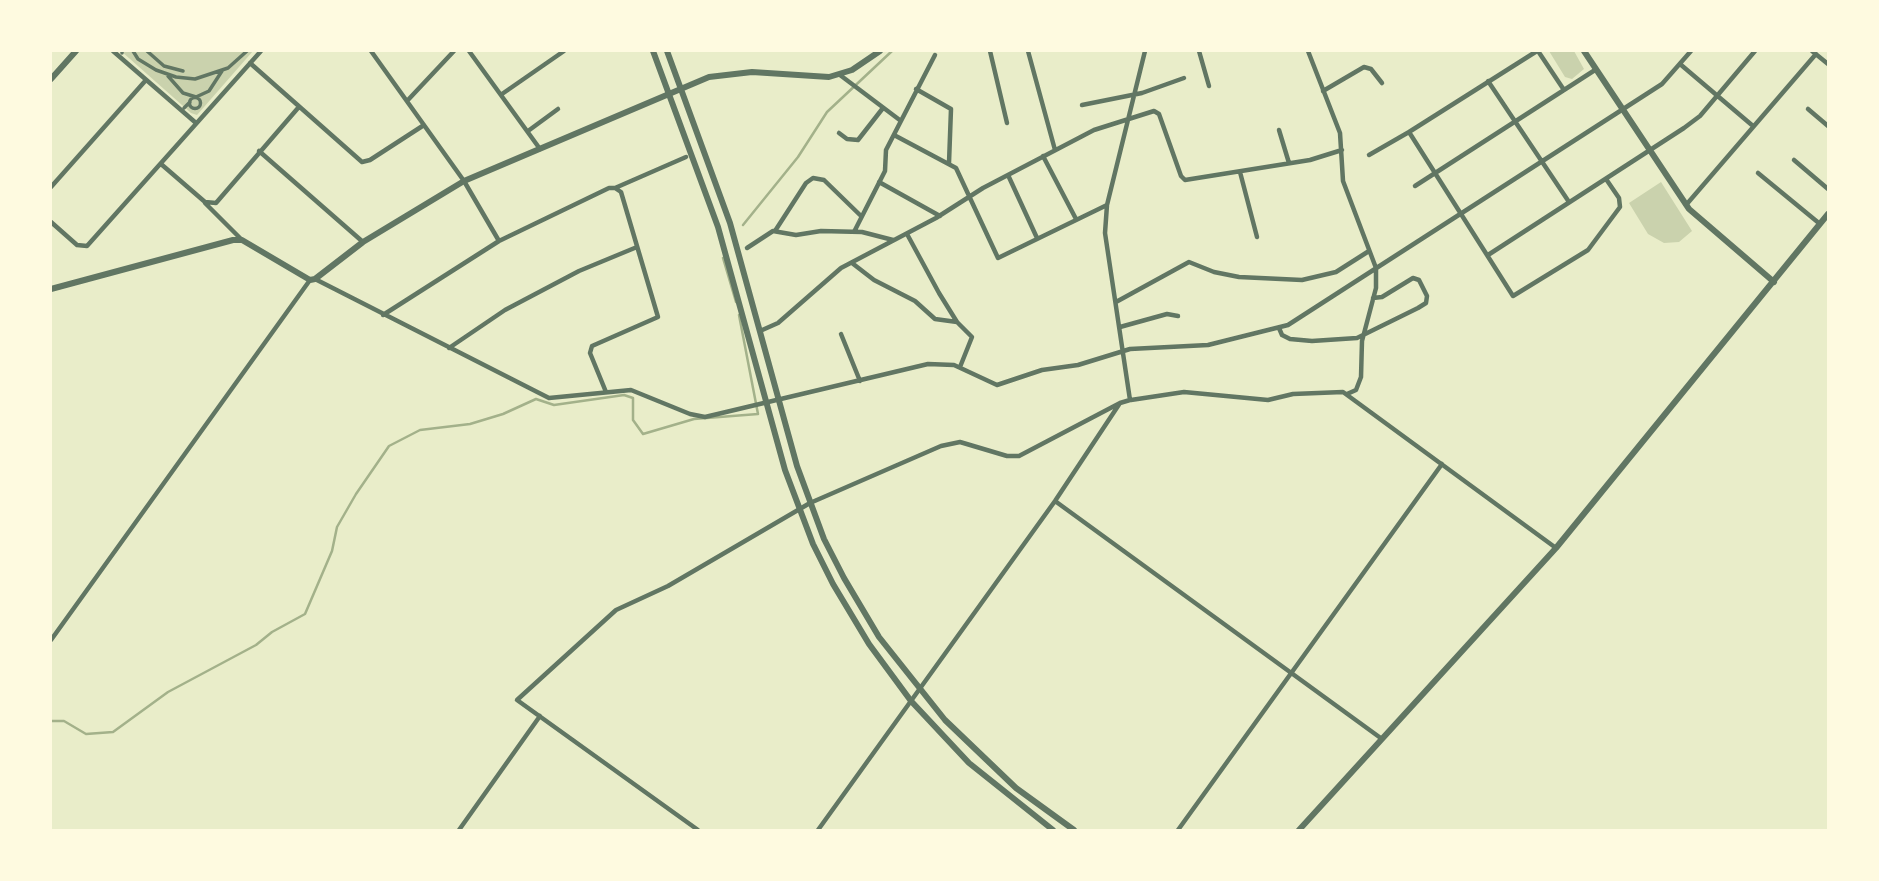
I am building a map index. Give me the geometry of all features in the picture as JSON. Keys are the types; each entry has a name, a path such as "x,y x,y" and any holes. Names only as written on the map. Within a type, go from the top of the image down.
{"street":[{"path":"51,79 76,51"},
{"path":"113,51 196,123"},
{"path":"133,51 146,64 168,76 183,93 200,100 201,108 192,107 190,102"},
{"path":"146,51 163,66 183,70 184,78"},
{"path":"168,76 204,78 222,71 247,51"},
{"path":"51,222 77,246 86,247 261,51"},
{"path":"371,51 464,181 499,241"},
{"path":"407,101 454,51"},
{"path":"469,51 540,149"},
{"path":"502,94 564,51"},
{"path":"653,51 718,227 785,470 833,584 869,644 911,701 969,763 1053,830"},
{"path":"667,51 730,223 810,503 844,578 879,637 918,690 978,754 1016,788 1074,830"},
{"path":"51,640 313,280 363,242 464,181 709,77 731,73 829,77 841,75 880,51"},
{"path":"990,51 1007,123"},
{"path":"1028,51 1055,150"},
{"path":"1130,400 1105,233 1107,205 1145,51"},
{"path":"1199,51 1209,86"},
{"path":"1308,51 1340,133 1343,181 1376,268 1373,298 1363,335 1362,377 1356,390 1347,394"},
{"path":"1369,155 1537,51 1563,90"},
{"path":"1584,51 1686,205 1774,282"},
{"path":"160,164 205,202 242,240 313,280 549,398 631,390 698,416 728,413 928,364 960,367 997,384 1124,350 1208,345 1279,328 1662,84 1691,51"},
{"path":"1488,255 1700,116 1755,51"},
{"path":"1686,205 1814,52 1828,64"},
{"path":"854,232 860,215 885,169 886,150 935,55"},
{"path":"250,63 362,162 370,160 424,125"},
{"path":"1680,64 1753,127"},
{"path":"1323,91 1364,67 1371,69 1382,83"},
{"path":"1415,186 1595,70"},
{"path":"184,107 195,97 212,89 222,71"},
{"path":"841,75 901,121"},
{"path":"1082,105 1133,95 1184,78"},
{"path":"51,187 146,80"},
{"path":"1488,81 1569,202"},
{"path":"916,89 951,109 949,163"},
{"path":"205,202 216,203 298,108"},
{"path":"839,133 849,140 858,140 883,108"},
{"path":"528,131 558,109"},
{"path":"1808,109 1828,125"},
{"path":"760,331 778,323 841,268 1094,130 1154,111 1159,113 1181,176 1185,180 1289,163 1342,150"},
{"path":"1279,130 1289,163"},
{"path":"1409,132 1513,296 1585,252 1620,207 1619,198 1606,179"},
{"path":"894,135 956,168 998,258 1107,205"},
{"path":"259,151 363,242"},
{"path":"1043,156 1076,219"},
{"path":"383,315 499,241 610,188 686,157"},
{"path":"1794,160 1828,189"},
{"path":"1240,172 1256,237"},
{"path":"1758,173 1820,224"},
{"path":"1008,175 1037,238"},
{"path":"747,248 775,231 806,183 813,178 824,180 860,215"},
{"path":"879,182 940,216"},
{"path":"606,391 590,353 592,346 658,317 621,192 615,188"},
{"path":"1299,830 1556,548 1828,214"},
{"path":"775,231 796,235 808,232 854,232 894,240"},
{"path":"907,234 957,321 972,337 960,367"},
{"path":"51,289 242,240"},
{"path":"448,349 515,305 579,271 637,247"},
{"path":"1116,302 1189,261 1214,272 1239,277 1306,280 1336,272 1369,251"},
{"path":"852,263 874,280 915,301 935,319 957,321"},
{"path":"1279,328 1287,338 1312,341 1363,335 1418,308 1426,303 1427,296 1419,281 1413,278 1382,297 1373,298"},
{"path":"1120,327 1167,314 1178,316"},
{"path":"841,334 860,381"},
{"path":"698,830 517,700 617,610 668,586 810,503 941,446 960,442 1007,456 1019,456 1130,400 1184,392 1268,400 1293,394 1337,391 1347,394 1556,548"},
{"path":"818,830 1055,501 1120,403"},
{"path":"1178,830 1443,464"},
{"path":"1055,501 1382,739"},
{"path":"458,830 540,716"}],"green space":[{"path":"121,51 253,51 197,115 191,113"},
{"path":"1549,51 1574,51 1584,69 1572,79 1565,77"},
{"path":"1661,182 1692,231 1679,242 1664,243 1648,234 1629,203"}],"waterway":[{"path":"743,225 798,157 827,112 892,51"},
{"path":"723,258 736,302"},
{"path":"51,721 64,721 86,734 113,732 168,692 256,645 272,632 305,614 332,551 337,527 356,494 389,446 420,430 470,424 503,414 536,399 554,405 624,395 633,398 633,420 643,434 694,419 758,414 739,315"}]}
